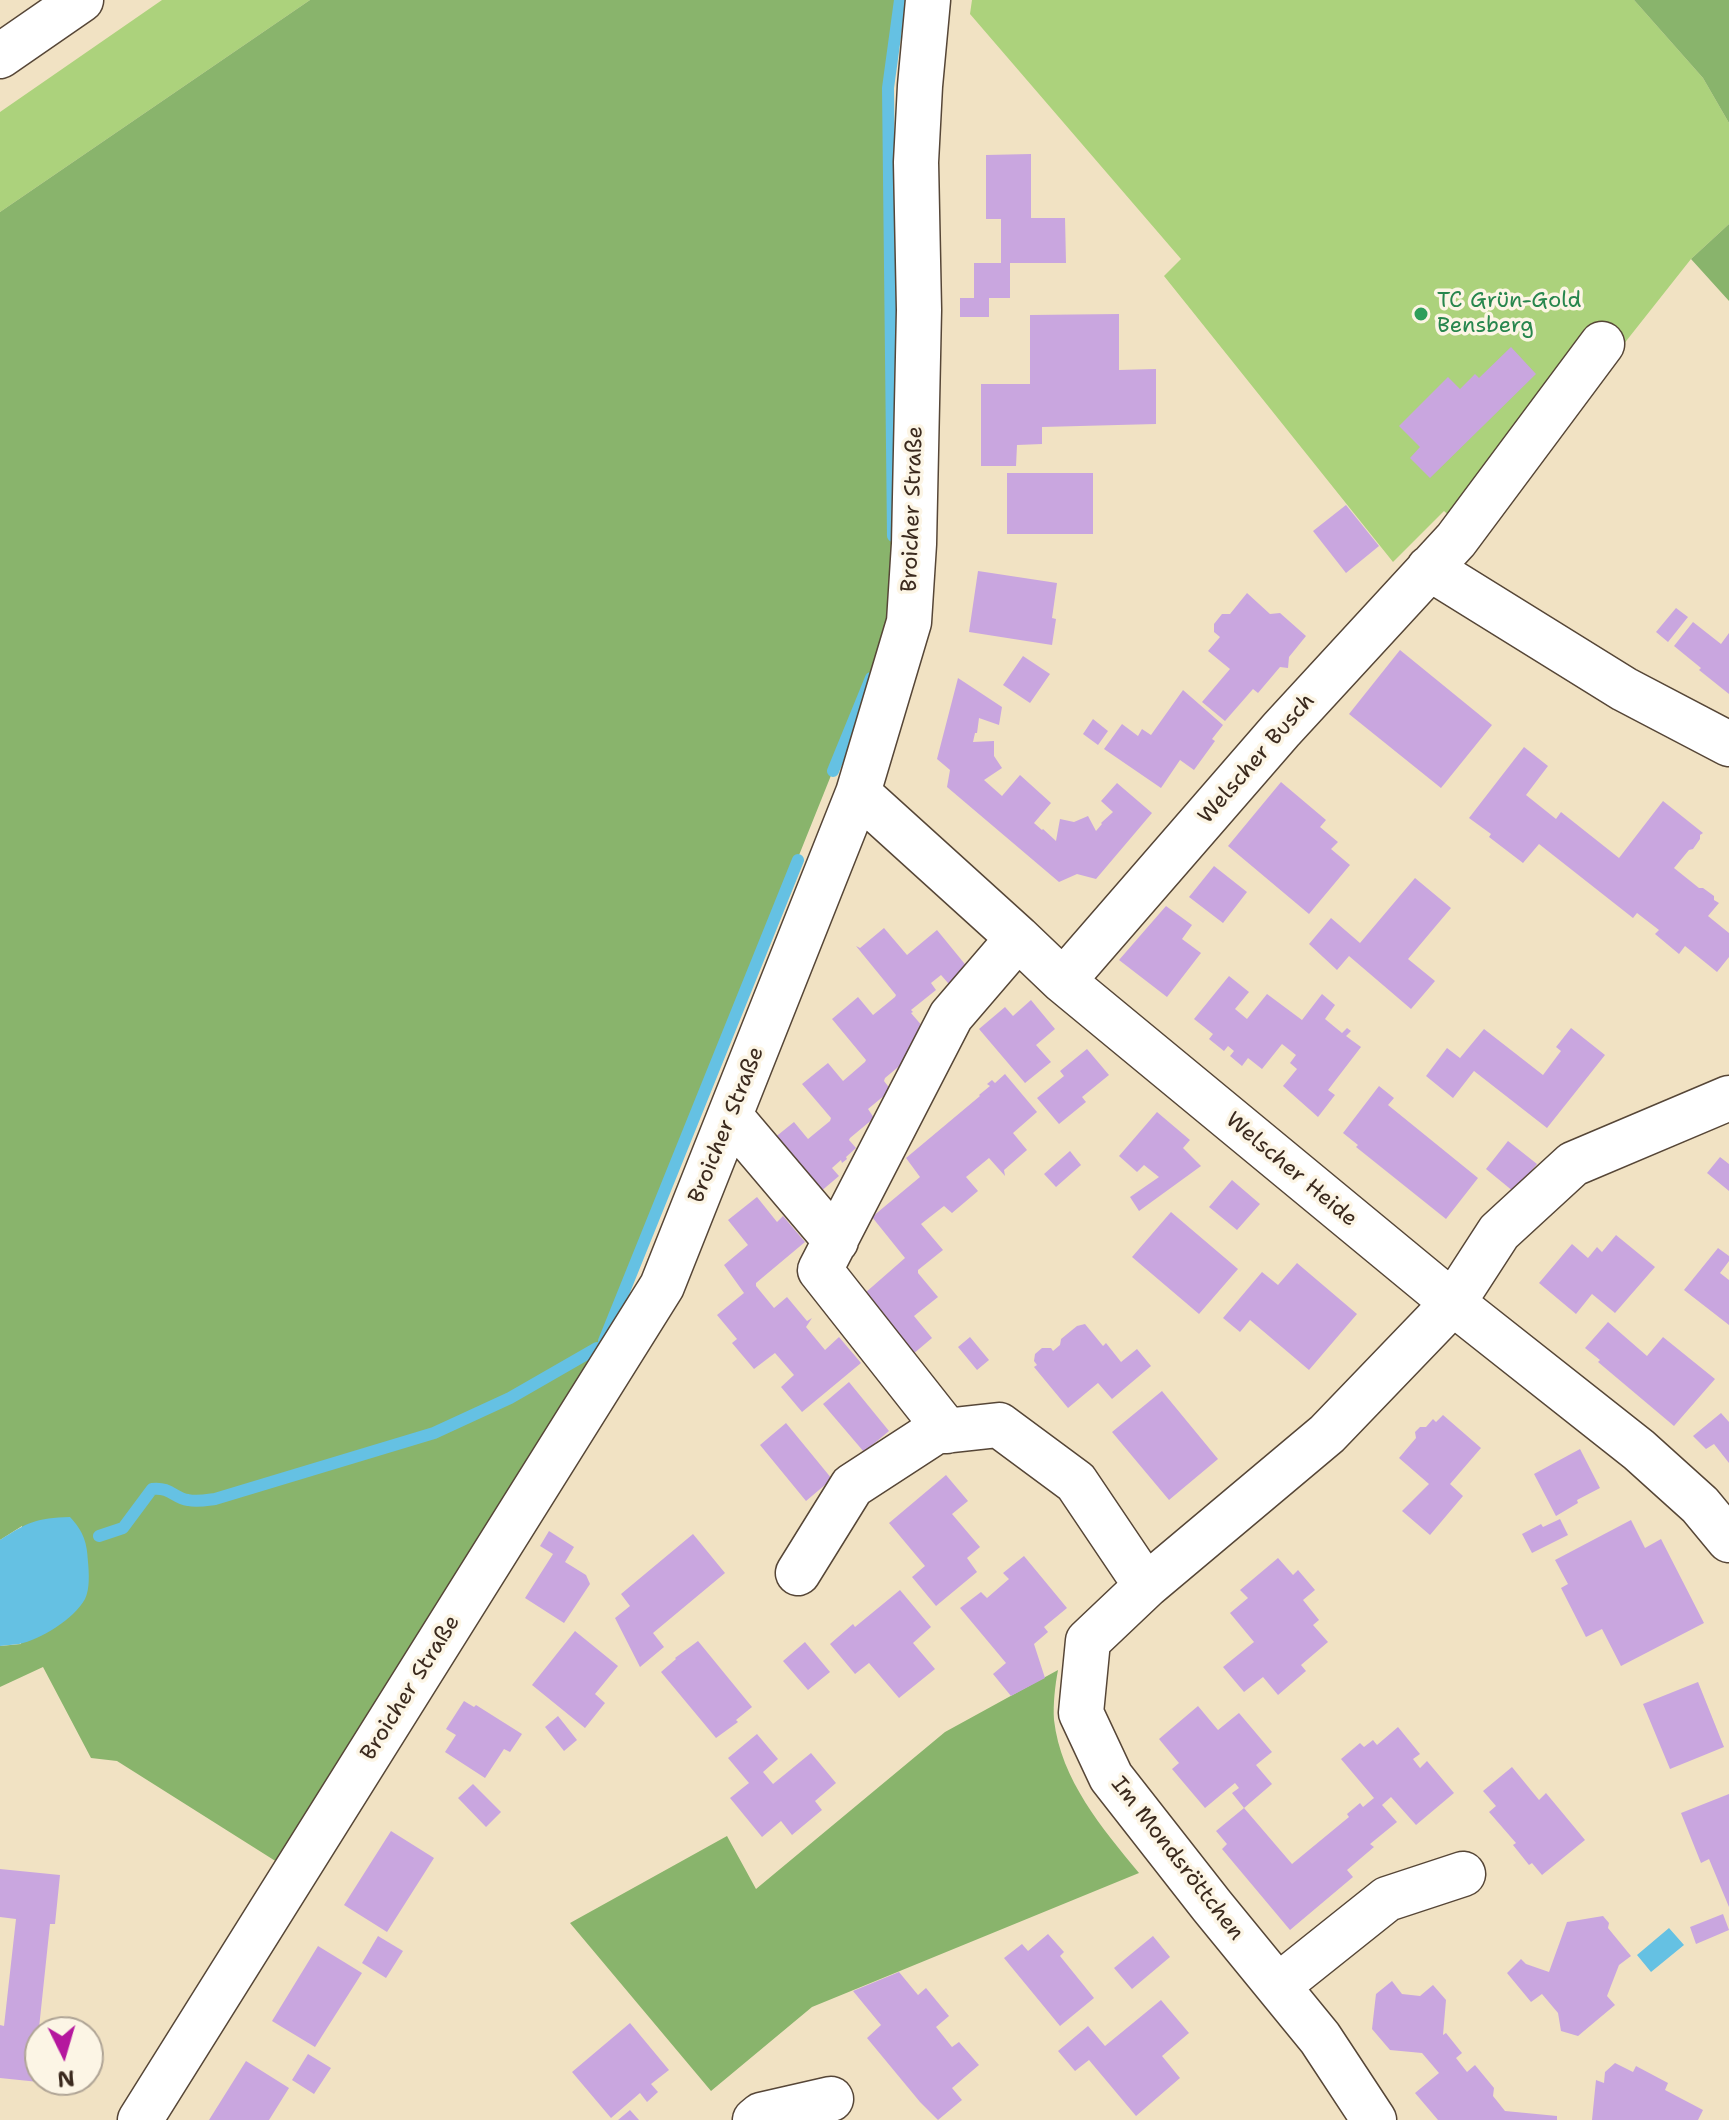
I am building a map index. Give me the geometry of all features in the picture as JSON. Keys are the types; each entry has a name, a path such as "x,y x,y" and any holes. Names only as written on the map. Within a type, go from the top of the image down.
{"main road":[{"path":"0,56 81,0"},
{"name":"Broicher Straße","path":"140,2120 662,1286 858,793 909,622 914,544 919,310 916,162 928,0"},
{"name":"Welscher Busch","path":"1063,981 1281,730 1442,554 1602,344"},
{"path":"1442,554 1624,689 1729,744"},
{"name":"Welscher Heide","path":"858,793 1063,981 1453,1303 1639,1450 1700,1505 1729,1540"},
{"path":"947,1431 820,1270 951,1016 1018,938"},
{"name":"Im Mondsröttchen","path":"1374,2120 1320,2038 1111,1777 1081,1713 1088,1641 1146,1586 1327,1434 1453,1303 1499,1232 1573,1164 1729,1098"},
{"path":"730,1116 836,1241"},
{"path":"798,1573 852,1486 935,1432 999,1425 1076,1482 1146,1586"},
{"path":"1278,1986 1387,1899 1463,1874"},
{"path":"755,2120 761,2115 831,2099"}],"green space":[{"path":"162,0 310,0 0,212 0,112"},
{"path":"310,0 900,0 888,88 893,621 598,1356 277,1862 117,1761 91,1758 43,1667 0,1687 0,1646 21,1644 22,1526 0,1540 0,212"},
{"name":"TC Grün-Gold Bensberg","path":"972,0 1634,0 1703,78 1729,123 1729,224 1691,259 1472,536 1444,511 1393,562 1164,276 1181,259 970,14"},
{"path":"1634,0 1729,0 1729,123 1703,78"},
{"path":"1729,224 1729,301 1691,259"},
{"path":"1058,1670 1054,1720 1065,1763 1085,1802 1139,1873 812,2007 711,2091 570,1923 727,1836 756,1889 945,1732"}],"water":[{"path":"70,1517 82,1533 87,1549 89,1581 85,1599 65,1621 46,1633 27,1642 0,1646 0,1540 33,1522"},
{"path":"1669,1928 1684,1945 1651,1972 1637,1955"}],"building":[{"path":"1031,154 1031,218 1065,218 1066,263 1010,263 1010,298 989,298 989,317 960,317 960,298 974,298 974,263 1001,263 1001,219 986,219 986,155"},
{"path":"1119,314 1119,370 1156,369 1156,424 1042,427 1042,444 1017,445 1016,466 981,466 981,384 1030,384 1030,315"},
{"path":"1511,347 1536,374 1430,478 1410,458 1420,447 1399,426 1448,377 1460,389 1475,374 1479,378"},
{"path":"1007,473 1093,473 1093,534 1007,534"},
{"path":"1346,505 1379,546 1346,573 1313,531"},
{"path":"978,571 1057,583 1052,645 969,632"},
{"path":"1247,593 1270,614 1280,613 1306,636 1289,657 1288,668 1280,667 1258,693 1253,689 1225,721 1202,702 1230,669 1208,651 1220,637 1214,632 1214,624 1222,614 1230,614"},
{"path":"1676,608 1688,617 1668,642 1656,632"},
{"path":"1693,622 1721,644 1729,633 1729,694 1674,646"},
{"path":"1400,650 1492,725 1441,788 1349,714"},
{"path":"1023,656 1050,674 1030,703 1003,685"},
{"path":"958,678 1002,707 999,725 979,718 975,733 973,742 994,741 994,756 1002,768 984,780 1002,796 1020,775 1051,803 1034,823 1056,841 1060,819 1074,822 1088,816 1096,831 1113,812 1101,801 1117,783 1152,813 1096,879 1077,874 1059,882 947,787 950,770 937,759"},
{"path":"1183,690 1223,725 1194,770 1180,760 1161,788 1104,749 1122,724 1138,736 1142,729 1151,735"},
{"path":"1093,719 1108,731 1098,745 1083,734"},
{"path":"1524,747 1548,766 1526,795 1556,819 1561,812 1619,858 1663,801 1703,833 1693,849 1674,868 1714,896 1719,903 1708,916 1729,933 1729,957 1717,972 1685,946 1679,954 1655,934 1659,930 1637,913 1633,918 1539,844 1523,863 1469,818"},
{"path":"1281,782 1326,820 1320,827 1338,842 1331,849 1350,865 1309,914 1228,846"},
{"path":"1214,866 1247,892 1223,923 1189,897"},
{"path":"1415,878 1451,908 1408,959 1435,981 1411,1009 1349,956 1337,970 1309,944 1331,918 1360,943"},
{"path":"1166,906 1192,925 1182,939 1201,953 1167,997 1119,960"},
{"path":"884,928 907,955 937,930 973,974 955,991 941,975 931,983 936,990 911,1010 930,1035 885,1078 891,1090 868,1109 874,1118 850,1138 856,1148 847,1159 832,1168 839,1176 813,1198 768,1143 794,1122 808,1139 830,1121 831,1118 802,1084 828,1063 843,1081 865,1062 832,1019 858,997 873,1015 895,997 856,946 860,948"},
{"path":"1229,976 1249,992 1235,1009 1247,1019 1267,994 1302,1020 1322,994 1335,1005 1325,1019 1342,1033 1347,1028 1351,1031 1346,1036 1361,1047 1328,1090 1335,1095 1318,1117 1283,1086 1297,1069 1290,1063 1296,1055 1282,1044 1262,1069 1248,1058 1242,1066 1230,1056 1234,1051 1228,1046 1224,1051 1209,1039 1213,1034 1194,1019"},
{"path":"1031,1000 1055,1029 1036,1045 1051,1062 1025,1083 979,1029 1005,1007 1013,1016"},
{"path":"1571,1028 1605,1055 1547,1128 1474,1071 1453,1098 1426,1076 1447,1048 1460,1058 1484,1029 1543,1075 1561,1051 1556,1047"},
{"path":"1087,1049 1109,1075 1082,1097 1086,1102 1059,1124 1037,1098 1064,1076 1060,1071"},
{"path":"1005,1074 1037,1112 1013,1133 1027,1150 1004,1170 1005,1176 989,1158 966,1177 978,1191 952,1213 944,1206 921,1224 943,1250 918,1270 938,1297 914,1316 932,1338 906,1360 857,1300 905,1258 872,1217 920,1177 906,1158 980,1096 990,1086 987,1084 992,1080 995,1083"},
{"path":"1379,1086 1394,1098 1388,1105 1478,1178 1446,1219 1356,1147 1358,1145 1343,1133"},
{"path":"1157,1112 1190,1140 1183,1148 1201,1166 1139,1211 1130,1197 1159,1177 1144,1165 1137,1172 1119,1156"},
{"path":"1508,1141 1537,1164 1514,1192 1486,1169"},
{"path":"1070,1151 1081,1165 1056,1187 1044,1174"},
{"path":"1720,1157 1729,1164 1729,1191 1707,1173"},
{"path":"1232,1180 1260,1204 1237,1230 1209,1207"},
{"path":"757,1197 777,1222 783,1216 805,1242 756,1286 774,1308 787,1297 807,1321 812,1318 806,1327 825,1350 839,1337 861,1363 802,1412 781,1387 794,1375 775,1353 754,1369 732,1343 737,1339 717,1315 744,1293 724,1265 748,1245 728,1220"},
{"path":"1171,1212 1238,1269 1199,1314 1132,1257"},
{"path":"1616,1235 1655,1267 1615,1313 1592,1294 1576,1314 1539,1283 1572,1244 1588,1258 1597,1247 1602,1252"},
{"path":"1718,1248 1729,1256 1720,1273 1729,1280 1729,1325 1684,1290"},
{"path":"1297,1263 1357,1314 1309,1370 1250,1320 1240,1332 1223,1318 1262,1272 1278,1285"},
{"path":"1608,1322 1647,1356 1663,1337 1715,1379 1674,1426 1585,1348"},
{"path":"1085,1324 1121,1362 1137,1349 1151,1366 1112,1399 1098,1383 1068,1408 1034,1367 1037,1365 1035,1354 1042,1348 1053,1351 1060,1345 1061,1339 1077,1326"},
{"path":"970,1337 989,1360 977,1370 958,1347"},
{"path":"849,1382 889,1431 864,1452 823,1404"},
{"path":"1162,1391 1218,1459 1169,1500 1112,1432"},
{"path":"1721,1413 1729,1422 1729,1463 1714,1444 1706,1449 1693,1436"},
{"path":"1443,1415 1481,1448 1450,1484 1463,1496 1430,1535 1402,1511 1429,1484 1399,1458 1416,1438 1415,1432 1420,1427 1426,1427 1433,1419 1436,1422"},
{"path":"786,1423 832,1479 806,1501 760,1445"},
{"path":"1580,1449 1600,1488 1556,1516 1534,1474"},
{"path":"946,1475 968,1501 952,1514 980,1547 967,1558 977,1572 936,1606 912,1577 925,1566 889,1523"},
{"path":"1560,1519 1568,1535 1532,1553 1522,1534"},
{"path":"1631,1520 1645,1548 1661,1539 1704,1623 1621,1666 1602,1629 1586,1637 1561,1588 1568,1584 1555,1560"},
{"path":"549,1531 574,1547 565,1562 586,1575 590,1584 564,1623 525,1598 553,1554 540,1546"},
{"path":"693,1534 725,1573 653,1633 664,1647 640,1667 615,1618 630,1606 621,1594"},
{"path":"1024,1556 1067,1608 1044,1627 1048,1632 1034,1644 1045,1678 1011,1696 993,1674 1006,1663 960,1608 981,1592 987,1598 1009,1579 1003,1573"},
{"path":"1278,1558 1293,1575 1298,1570 1315,1590 1303,1600 1319,1620 1313,1625 1328,1642 1301,1665 1306,1671 1278,1695 1263,1677 1244,1692 1223,1667 1254,1642 1230,1613 1248,1598 1240,1590"},
{"path":"900,1590 931,1627 913,1643 935,1669 899,1698 869,1663 855,1674 830,1644"},
{"path":"575,1631 618,1666 595,1694 605,1703 585,1728 532,1685"},
{"path":"698,1641 752,1707 716,1738 661,1672"},
{"path":"805,1642 830,1672 808,1690 783,1661"},
{"path":"1698,1682 1724,1747 1670,1769 1643,1704"},
{"path":"464,1701 474,1707 476,1705 522,1734 510,1752 504,1749 485,1778 445,1752 456,1735 446,1729"},
{"path":"1198,1706 1218,1730 1239,1713 1272,1752 1256,1765 1272,1784 1244,1808 1232,1793 1239,1788 1235,1783 1205,1808 1172,1769 1179,1763 1159,1739"},
{"path":"558,1716 577,1740 564,1751 545,1727"},
{"path":"1398,1727 1420,1754 1413,1759 1420,1768 1427,1761 1454,1793 1416,1825 1391,1797 1382,1805 1397,1822 1370,1844 1374,1847 1347,1870 1353,1877 1290,1930 1222,1849 1227,1844 1216,1831 1244,1808 1292,1864 1349,1817 1347,1814 1360,1803 1363,1807 1374,1798 1341,1759 1360,1743 1364,1747 1373,1740 1377,1745"},
{"path":"757,1734 778,1759 763,1772 773,1784 811,1753 836,1783 815,1801 822,1810 792,1835 781,1821 762,1837 730,1798 749,1783 728,1758"},
{"path":"1512,1767 1539,1800 1546,1793 1585,1840 1542,1875 1532,1863 1529,1865 1513,1845 1516,1843 1489,1812 1496,1806 1483,1791"},
{"path":"473,1784 501,1812 486,1827 458,1798"},
{"path":"1729,1794 1729,1907 1709,1859 1701,1863 1681,1813"},
{"path":"391,1831 434,1858 387,1932 344,1905"},
{"path":"0,1869 60,1875 55,1924 50,1924 40,2016 24,2016 24,2080 0,2078 0,2025 4,2026 16,1919 0,1917"},
{"path":"1723,1914 1729,1930 1696,1944 1690,1927"},
{"path":"1603,1916 1609,1923 1608,1928 1631,1956 1619,1965 1607,1996 1615,2005 1578,2036 1561,2031 1558,2013 1542,1994 1531,2002 1507,1973 1521,1959 1526,1964 1549,1972 1567,1922"},
{"path":"1048,1934 1064,1952 1060,1956 1094,1998 1060,2026 1004,1958 1022,1944 1028,1951"},
{"path":"378,1936 403,1951 386,1978 362,1963"},
{"path":"1153,1936 1170,1957 1132,1989 1114,1968"},
{"path":"318,1946 362,1973 315,2047 272,2021"},
{"path":"899,1972 918,1995 926,1988 949,2016 936,2027 952,2047 959,2042 979,2065 952,2088 962,2100 938,2120 867,2038 881,2025 853,1991"},
{"path":"1392,1981 1402,1994 1420,1996 1433,1985 1446,2000 1443,2035 1446,2033 1462,2053 1456,2058 1467,2072 1475,2065 1494,2088 1493,2096 1505,2111 1557,2116 1557,2120 1438,2120 1415,2093 1439,2073 1422,2053 1390,2050 1372,2029 1376,1994"},
{"path":"1161,2000 1189,2033 1162,2056 1180,2078 1136,2116 1089,2060 1075,2071 1058,2051 1088,2026 1105,2046"},
{"path":"630,2023 669,2070 651,2084 658,2092 647,2102 640,2093 611,2118 572,2072"},
{"path":"308,2054 331,2068 314,2094 292,2080"},
{"path":"246,2061 289,2088 269,2120 209,2120"},
{"path":"1615,2063 1633,2072 1636,2066 1668,2083 1665,2090 1703,2110 1698,2120 1592,2120 1596,2080 1604,2083 1605,2072"},
{"path":"630,2110 639,2120 618,2120"}],"waterway":[{"path":"893,536 888,88 900,0"},
{"path":"833,771 871,678"},
{"path":"604,1341 798,860"},
{"path":"99,1536 123,1528 152,1489 164,1490 191,1501 215,1499 434,1433 510,1398 597,1348"}],"place":[{"name":"TC Grün-Gold Bensberg","path":"1421,314"}]}
